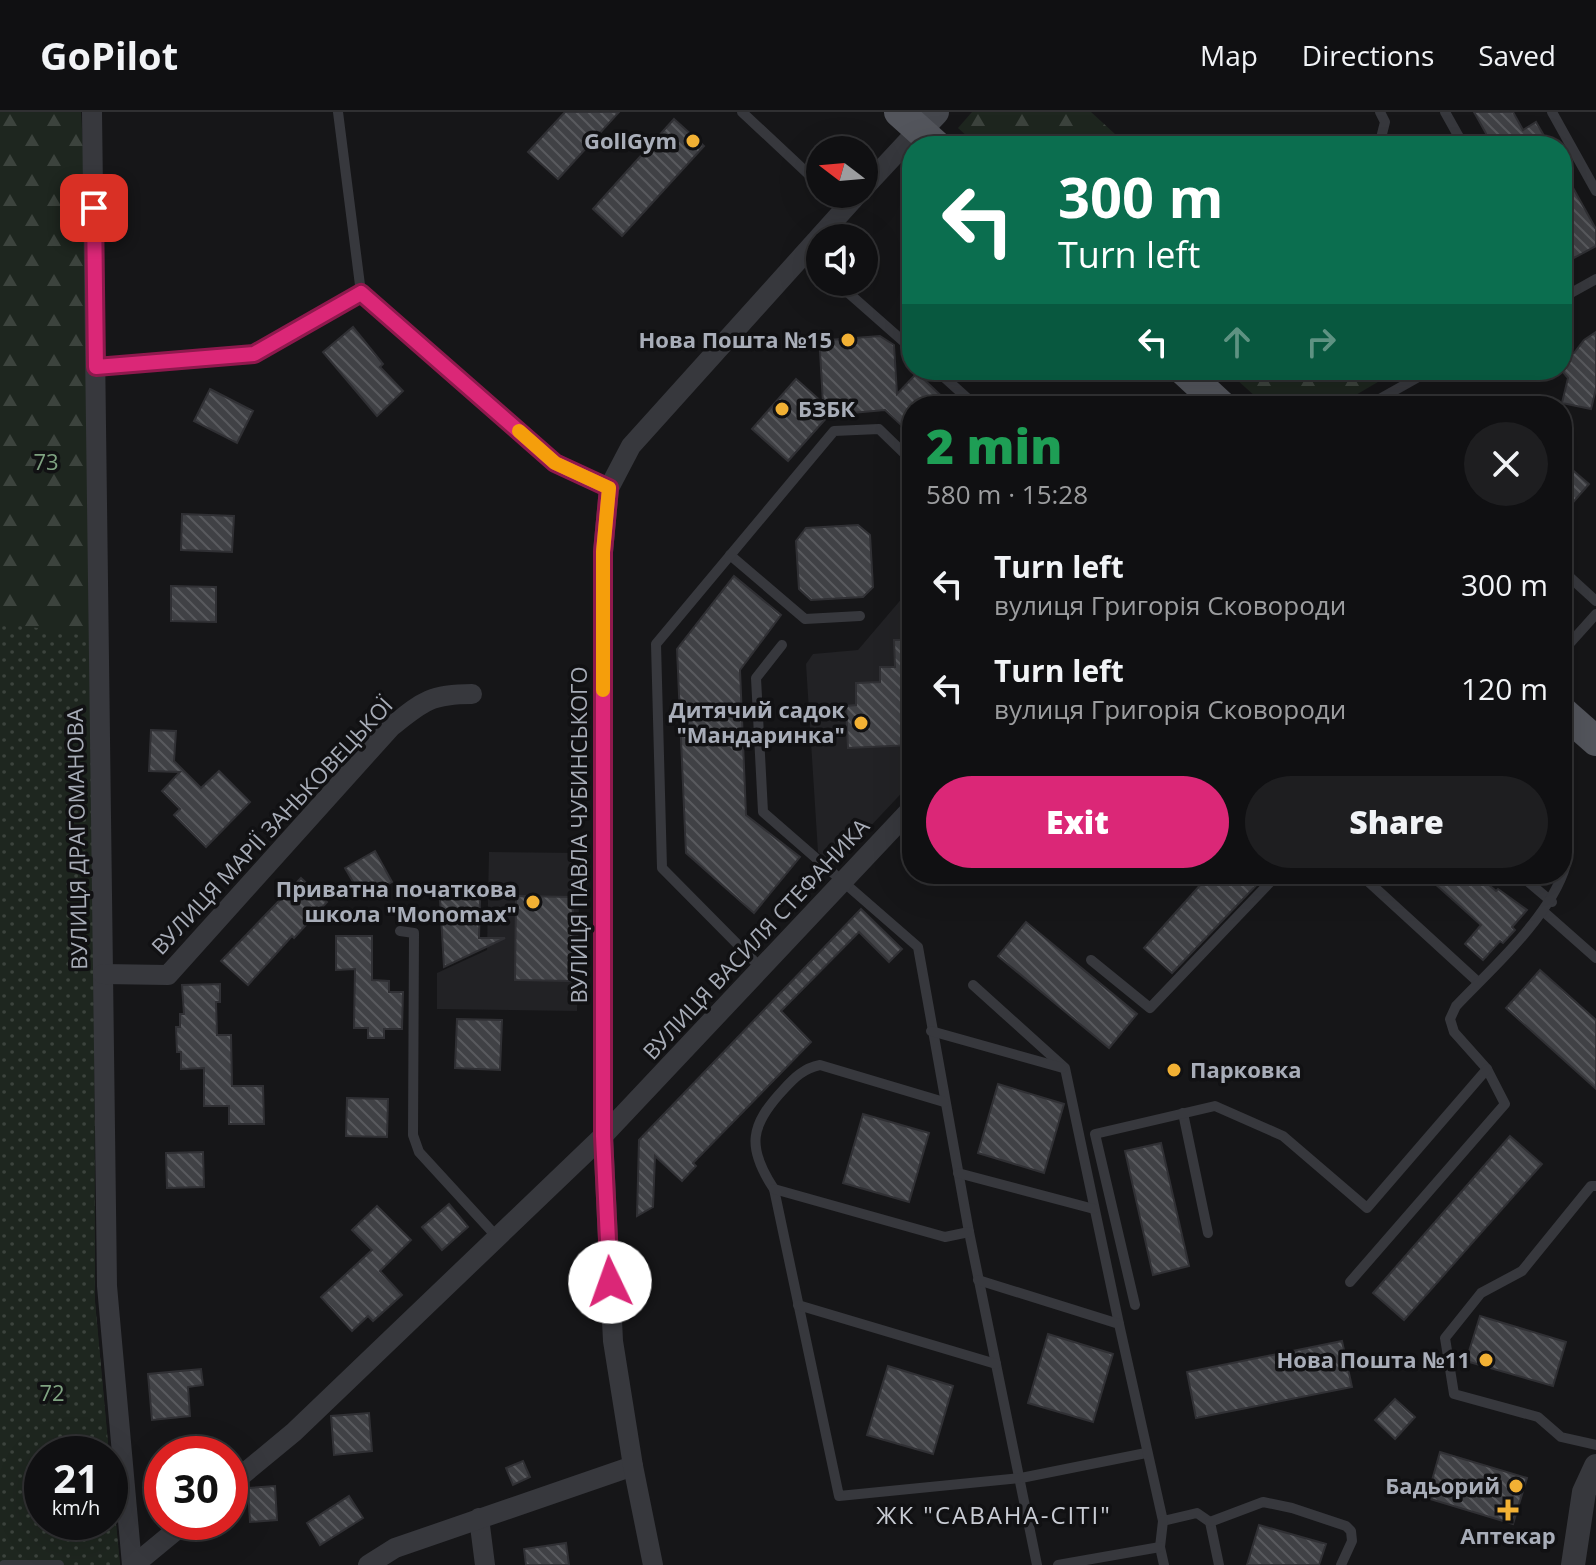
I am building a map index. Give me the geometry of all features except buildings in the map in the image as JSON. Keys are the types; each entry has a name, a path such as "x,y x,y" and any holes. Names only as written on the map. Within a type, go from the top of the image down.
{"main road":[{"path":"1194,380 1211,396"},
{"path":"1572,720 1596,741"}],"street":[{"name":"ВУЛИЦЯ ДРАГОМАНОВА","path":"92,112 107,1286 133,1565"},
{"path":"878,173 902,147"},
{"name":"ВУЛИЦЯ ПАВЛА ЧУБИНСЬКОГО","path":"653,1565 613,1341 603,1136 603,552 609,488 631,446 845,208"},
{"name":"ВУЛИЦЯ МАРІЇ ЗАНЬКОВЕЦЬКОЇ","path":"103,974 168,975 391,727 422,701 447,694 472,694"},
{"name":"ВУЛИЦЯ ВАСИЛЯ СТЕФАНИКА","path":"248,1470 294,1432 603,1136 902,819"},
{"path":"368,1565 395,1548 633,1466"},
{"path":"1573,1565 1584,1492 1596,1466"},
{"path":"479,1518 485,1565"},
{"path":"133,1565 164,1540"}],"lane":[{"path":"338,112 361,293 555,463 609,488"},
{"path":"742,112 806,172"},
{"path":"1380,112 1385,122 1382,136"},
{"path":"1445,112 1458,136"},
{"path":"1552,112 1565,136"},
{"path":"1572,148 1596,191"},
{"path":"1572,291 1596,279"},
{"path":"96,367 254,354 361,293"},
{"path":"852,296 902,340"},
{"path":"947,380 965,396"},
{"path":"1392,396 1416,380"},
{"path":"762,968 662,868 656,644 834,431 879,429 902,451"},
{"path":"730,555 805,619 860,616"},
{"path":"1572,579 1596,601"},
{"path":"1572,641 1596,614"},
{"path":"782,645 756,678 763,812 918,947 978,1280 1037,1565"},
{"path":"1091,960 1150,1008 1268,884"},
{"path":"1371,884 1478,982"},
{"path":"1531,884 1552,902"},
{"path":"1350,1282 1505,1104 1487,1069 1454,1032 1450,1019 1456,1006 1544,912 1560,884"},
{"path":"1544,912 1596,958"},
{"path":"400,931 414,933 413,1135 419,1152 497,1237"},
{"path":"973,985 1065,1068 1163,1521 1160,1547 1164,1565"},
{"path":"931,1031 1065,1068"},
{"path":"944,1102 820,1065 806,1069 792,1079 756,1127 756,1155 774,1189 839,1496 1021,1478 1146,1453"},
{"path":"1135,1305 1095,1134 1215,1106 1283,1136 1367,1208 1487,1069"},
{"path":"1183,1113 1208,1233"},
{"path":"958,1173 1094,1209"},
{"path":"1596,1186 1591,1186 1522,1271 1481,1293 1445,1338 1454,1394 1538,1417 1561,1437 1596,1445"},
{"path":"774,1189 945,1237 969,1232"},
{"path":"978,1280 1119,1324"},
{"path":"798,1305 996,1364"},
{"path":"1210,1522 1263,1502 1292,1508 1346,1526 1351,1531 1352,1541 1341,1565"},
{"path":"1163,1521 1197,1513 1210,1522 1219,1565"},
{"path":"1058,1565 1160,1547"},
{"path":"4,1565 59,1565"}],"shaded area":[{"name":"Дитячий садок \"Мандаринка\"","path":"902,598 902,793 834,865 818,852 806,664 813,654 858,650"},
{"name":"Приватна початкова школа \"Monomax\"","path":"489,852 580,853 577,1011 437,1009 437,973 487,950"}],"green space":[{"name":"72","path":"0,112 81,112 92,301 95,1302 107,1436 24,1436 24,1540 118,1540 120,1565 0,1565"},
{"path":"972,112 1091,112 1117,136 967,136 958,128"},
{"path":"1237,380 1381,380 1354,396 1255,396"},
{"name":"72","path":"0,622 93,637 95,1302 107,1436 24,1436 24,1540 118,1540 120,1565 0,1565"}],"slow traffic":[{"path":"519,431 555,463 609,488 603,552 603,690"}],"place":[{"name":"GollGym","path":"693,141"},
{"name":"Нова Пошта №15","path":"848,340"},
{"name":"БЗБК","path":"782,409"},
{"name":"Дитячий садок \"Мандаринка\"","path":"861,723"},
{"name":"Приватна початкова школа \"Monomax\"","path":"533,902"},
{"name":"Парковка","path":"1174,1070"},
{"name":"Нова Пошта №11","path":"1486,1360"},
{"name":"Бадьорий","path":"1516,1486"},
{"name":"Аптекар","path":"1508,1510"}],"district":[{"name":"ЖК \"САВАНА-СІТІ\"","path":"994,1516"}],"route":[{"path":"94,208 96,367 254,354 361,293 555,463 609,488 603,552 603,1136 610,1282"}],"park label":[{"name":"73","path":"46,462"}]}
